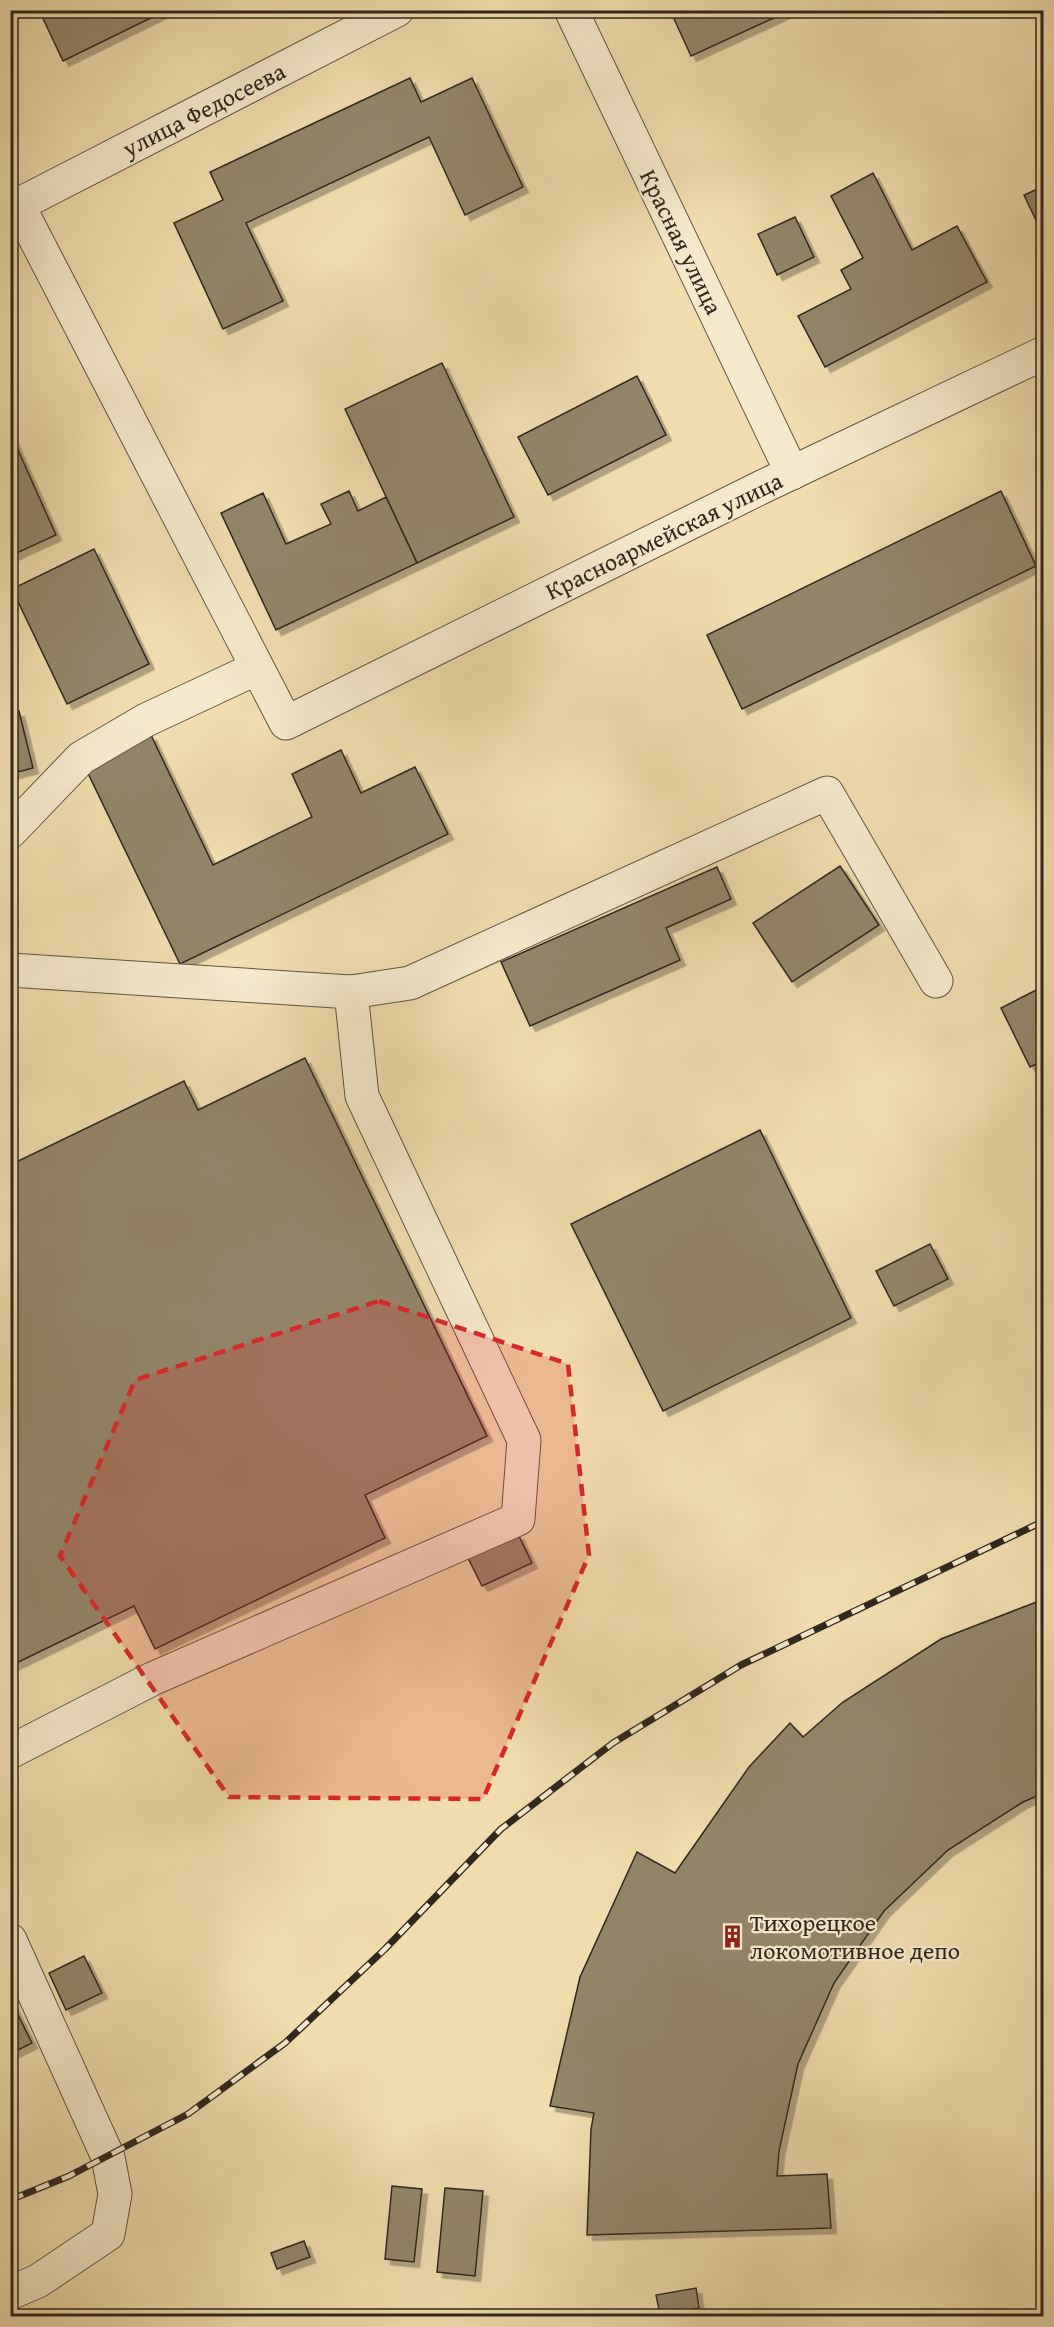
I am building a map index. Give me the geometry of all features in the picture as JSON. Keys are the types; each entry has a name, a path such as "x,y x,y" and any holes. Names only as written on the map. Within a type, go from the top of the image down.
{"street":[{"name":"улица Федосеева","path":"14,207 397,10"},
{"name":"Красная улица","path":"571,10 792,473"},
{"path":"10,832 81,758 146,720 257,668 14,207"},
{"name":"Красноармейская улица","path":"257,668 286,723 792,473 1044,353"},
{"path":"10,970 351,992 411,983 828,793 936,981"},
{"path":"10,1752 152,1679 518,1519 524,1440 362,1096 351,992"},
{"path":"10,1940 108,2157 115,2194 108,2234 38,2281 10,2293"}],"highlighted area":[{"path":"379,1301 568,1364 589,1555 483,1799 229,1797 60,1556 135,1380"}],"building":[{"path":"39,10 167,10 63,61"},
{"path":"670,10 791,10 691,56"},
{"path":"410,78 421,102 472,78 523,187 465,215 429,137 246,223 283,301 223,329 174,223 223,200 210,172"},
{"path":"873,173 912,250 957,226 987,282 825,367 798,316 851,289 841,270 863,258 831,196"},
{"path":"1044,186 1044,237 1024,195"},
{"path":"795,217 814,257 777,275 758,234"},
{"path":"442,363 514,517 417,563 345,409"},
{"path":"637,376 666,435 548,495 518,437"},
{"path":"10,432 56,535 10,556"},
{"path":"349,491 358,511 386,497 417,563 276,630 221,513 263,493 286,544 331,524 321,504"},
{"path":"1001,491 1036,566 742,709 707,635"},
{"path":"94,549 149,664 67,704 12,589"},
{"path":"19,711 33,768 10,774 10,713"},
{"path":"151,735 213,865 312,817 292,774 341,750 361,793 415,767 448,834 180,964 85,767"},
{"path":"840,866 879,925 792,982 753,923"},
{"path":"717,867 731,899 666,928 680,960 530,1026 501,962"},
{"path":"1044,986 1044,1060 1030,1067 1001,1008"},
{"path":"305,1058 487,1436 365,1495 385,1538 155,1649 134,1606 10,1666 10,1165 184,1081 198,1110"},
{"path":"760,1130 851,1318 663,1411 571,1224"},
{"path":"930,1244 948,1279 894,1306 876,1271"},
{"path":"518,1534 532,1563 482,1586 468,1558"},
{"name":"Тихорецкое локомотивное депо","path":"1044,1599 1044,1793 1023,1802 948,1850 884,1911 834,1983 798,2064 779,2151 777,2176 827,2174 831,2228 587,2235 591,2129 594,2113 550,2106 580,1977 637,1852 675,1873 749,1767 790,1723 803,1737 843,1702 941,1639"},
{"path":"84,1956 102,1993 66,2010 49,1973"},
{"path":"10,1999 32,2043 10,2054"},
{"path":"392,2186 422,2189 414,2262 385,2259"},
{"path":"445,2188 483,2191 475,2276 437,2272"},
{"path":"304,2241 310,2257 277,2269 271,2253"},
{"path":"696,2288 699,2308 660,2314 656,2295"}],"railway":[{"path":"10,2200 69,2176 188,2114 285,2043 385,1949 501,1829 613,1743 741,1665 1044,1521"}],"place":[{"name":"Тихорецкое локомотивное депо","path":"732,1937"}]}
